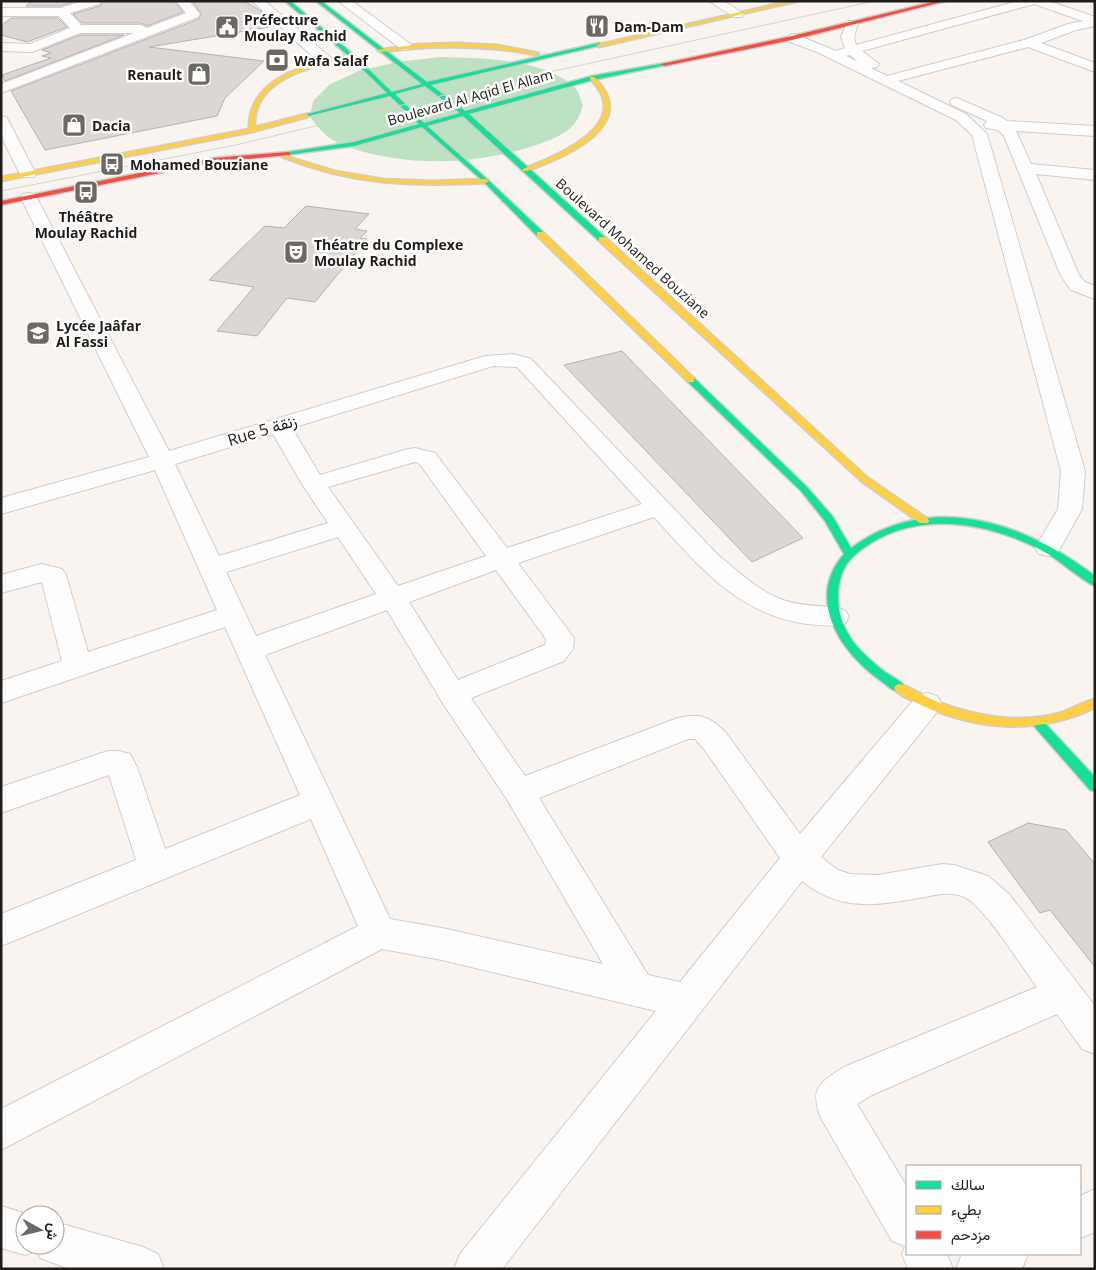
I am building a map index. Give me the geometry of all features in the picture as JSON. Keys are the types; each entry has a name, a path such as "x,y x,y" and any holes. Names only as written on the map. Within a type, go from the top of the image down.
{"main road":[{"path":"286,1 352,56 424,126 486,180 804,489 829,519 848,552"},
{"name":"Boulevard Mohamed Bouziane","path":"318,1 464,114 864,479 882,494 924,521"},
{"name":"Boulevard Al Aqid El Allam","path":"1,203 29,186 252,130 424,84 797,1"},
{"name":"Boulevard Al Aqid El Allam","path":"1,179 29,186 214,160 281,154 354,144 592,78 792,38 944,1"},
{"path":"380,50 406,46 470,44 510,48 547,56"},
{"path":"252,130 251,113 260,96 287,76 326,61 352,56"},
{"path":"525,170 555,159 577,148 601,124 607,113 608,102 604,92 592,78"},
{"path":"281,154 301,164 325,172 376,180 417,183 486,180"},
{"path":"1095,582 1071,562 1048,548 999,529 965,522 924,521 890,527 848,552 841,561 832,587 834,617 846,641 866,664 894,686 927,704 982,720 1037,722 1071,715 1095,703"},
{"path":"1037,722 1095,786"}],"street":[{"path":"1,12 62,12 95,1"},
{"path":"1,47 42,58 155,29 194,14 182,1"},
{"path":"258,1 326,61"},
{"path":"344,1 406,46"},
{"path":"715,1 738,14"},
{"path":"749,1 763,8"},
{"path":"834,54 1032,1"},
{"path":"1037,1 1095,21"},
{"path":"62,12 78,28"},
{"path":"893,78 1029,43 1095,21"},
{"path":"852,24 846,37 852,50 893,78 961,118 979,134 1073,471 1070,509 1048,548"},
{"path":"1,89 78,28 155,29"},
{"path":"792,38 990,117 1004,125 1011,134 1070,276 1078,286 1095,293"},
{"path":"1029,43 1095,68"},
{"path":"2,122 29,186 162,462 379,933"},
{"path":"972,126 1004,125 1095,131"},
{"path":"1025,168 1095,174"},
{"name":"Rue 5 زنقة","path":"1,506 162,462 278,424 492,360 513,360 524,363 659,507"},
{"path":"278,424 314,484 393,599 452,694 520,792 638,991"},
{"path":"314,484 408,456 426,458 560,638 559,649 554,654 452,694"},
{"path":"248,650 502,559 659,507 710,561 756,598 789,611 834,617"},
{"path":"210,568 343,527"},
{"path":"1,584 37,574 46,573 53,575 78,666"},
{"path":"1,692 231,615"},
{"path":"475,1269 799,859 927,704"},
{"path":"520,792 686,727 698,726 703,728 715,741 799,859 826,880 849,889 878,890 942,879 976,886 997,905 1095,1036"},
{"path":"1,800 108,763 119,763 122,767 154,868"},
{"path":"1,930 318,802"},
{"path":"1,1130 379,933 442,944 687,1001"},
{"path":"906,1224 836,1104 834,1096 858,1081 1063,994"},
{"path":"1081,1217 1095,1210"},
{"path":"1,1226 15,1231"},
{"path":"65,1246 143,1269"},
{"path":"924,1255 932,1269"},
{"path":"977,1269 1005,1255"}],"green space":[{"path":"440,57 492,59 530,65 547,71 562,78 575,88 579,94 583,106 578,119 564,133 516,151 468,160 419,161 371,154 348,147 326,135 310,117 313,101 330,84 359,71 397,62"}],"building":[{"path":"32,1 75,1 61,6 26,6"},
{"path":"103,1 174,1 183,12 147,26 141,23 82,23 73,14 100,6"},
{"path":"192,1 244,1 261,11 276,26 149,47 264,61 225,98 217,116 45,150 11,91 199,19 201,13"},
{"path":"11,18 58,18 67,27 27,42 1,35 1,26"},
{"path":"80,35 124,35 5,81 2,75 51,58 42,56 51,53 42,50"},
{"name":"Théatre du Complexe Moulay Rachid","path":"306,206 369,214 355,229 367,231 360,238 367,239 315,302 287,298 257,336 217,331 254,287 209,280 265,226 284,228"},
{"path":"622,351 803,538 752,562 564,365"},
{"path":"1028,823 1066,830 1095,864 1095,967 1050,910 1040,913 988,842"}],"tram line":[{"path":"1,191 236,145 444,95 875,1"}],"traffic: fast":[{"path":"287,1 352,56 540,234"},
{"path":"318,1 465,114 602,239"},
{"path":"306,116 466,74 599,45"},
{"path":"288,154 354,144 592,78 664,64"},
{"path":"691,380 804,489 829,519 848,552"},
{"path":"900,688 862,659 847,641 836,620 833,589 838,568 853,551 881,533 919,521 947,520 974,523 1007,532 1038,545 1081,571 1095,582"},
{"path":"1037,722 1095,786"}],"traffic: slow":[{"path":"599,45 797,1"},
{"path":"380,50 419,46 478,45 536,53"},
{"path":"252,130 252,114 257,101 266,90 278,81 308,67 352,56"},
{"path":"525,170 579,145 601,125 606,113 607,100 599,85 592,78"},
{"path":"1,179 252,130 306,116"},
{"path":"284,156 309,166 358,178 433,183 486,181"},
{"path":"540,234 691,380"},
{"path":"602,239 864,479 924,521"},
{"path":"900,688 915,697 950,711 989,720 1008,722 1027,723 1051,720 1095,703"}],"traffic: jam":[{"path":"664,64 792,38 944,1"},
{"path":"1,203 214,160 288,154"}],"place":[{"name":"Dam-Dam","path":"597,26"},
{"name":"Préfecture Moulay Rachid","path":"227,27"},
{"name":"Wafa Salaf","path":"277,60"},
{"name":"Renault","path":"199,74"},
{"name":"Dacia","path":"74,125"},
{"name":"Mohamed Bouziane","path":"112,164"},
{"name":"Théâtre Moulay Rachid","path":"86,192"},
{"name":"Théatre du Complexe Moulay Rachid","path":"296,252"},
{"name":"Lycée Jaâfar Al Fassi","path":"38,333"}]}
